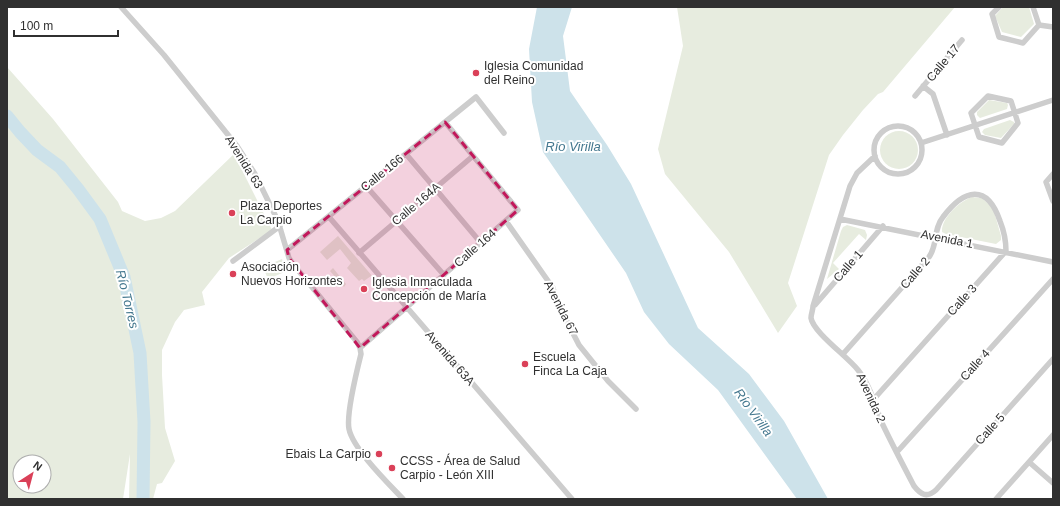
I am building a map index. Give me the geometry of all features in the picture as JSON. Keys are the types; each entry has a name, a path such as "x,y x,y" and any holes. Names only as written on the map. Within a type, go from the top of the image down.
{"street":[{"name":"Avenida 63","path":"121,7 164,56 236,146 255,174 280,226 288,250 289,258 353,337 360,348"},
{"path":"998,7 992,14 999,37 1023,43 1039,25"},
{"path":"1033,7 1039,25"},
{"path":"1039,25 1053,27"},
{"name":"Calle 17","path":"915,96 962,40"},
{"name":"Calle 17","path":"923,86 933,94 947,135"},
{"path":"988,96 1011,101 1018,123 1002,143 978,137 975,126 971,113 988,96"},
{"name":"Calle 166","path":"288,250 476,97 504,133"},
{"path":"921,143 1053,100"},
{"path":"445,122 472,156"},
{"path":"892,127 904,127 912,130 918,136 921,143 921,158 912,170 905,174 889,173 878,163 875,156 874,147 877,140 882,133 892,127"},
{"path":"406,154 481,243"},
{"name":"Calle 164A","path":"359,253 472,156"},
{"name":"Calle 164","path":"360,348 518,210 472,156"},
{"name":"Avenida 2","path":"875,156 857,173 850,186 813,306 811,318 813,324 819,332 860,372 914,486 919,493 925,495"},
{"path":"1053,174 1046,182 1053,201"},
{"path":"366,186 444,275"},
{"name":"Calle 2","path":"843,354 929,257 934,247 936,229 942,218 958,201 967,195 977,194 984,197 991,202 996,209 1004,230 1006,251"},
{"name":"Avenida 63A","path":"329,217 572,499"},
{"name":"Avenida 1","path":"840,219 883,226 1053,262"},
{"name":"Avenida 67","path":"506,221 553,288 558,302 579,345 608,381 636,409"},
{"path":"233,261 280,226"},
{"name":"Calle 1","path":"813,306 883,226"},
{"name":"Calle 3","path":"873,400 1006,251"},
{"name":"Calle 4","path":"897,452 1053,279"},
{"path":"360,348 361,354 349,417 349,429 353,439 373,467 403,499"},
{"name":"Calle 5","path":"925,495 931,494 936,490 1053,359"},
{"path":"998,499 1053,435"},
{"path":"1029,462 1053,483"}],"highlighted area":[{"path":"445,122 518,210 360,348 289,258 287,250"}],"shaded area":[{"path":"677,7 955,7 883,92 878,94 863,110 829,155 788,283 797,306 778,333 729,252 665,174 658,149 683,46"},
{"path":"1003,7 1029,7 1034,24 1021,37 1002,32 995,16"},
{"path":"7,67 53,119 118,202 122,211 145,221 161,218 175,211 234,154 272,230 229,258 202,292 205,305 184,310 175,322 162,350 162,375 165,428 175,461 162,483 157,484 153,499 129,499 130,454 123,499 7,499"},
{"path":"989,100 1007,103 1007,109 980,118 977,115 977,112"},
{"path":"1010,120 1014,122 1014,124 1001,138 985,135 982,132 984,129"},
{"path":"899,131 909,134 915,140 918,150 915,160 909,166 899,169 889,166 883,160 880,150 883,140 889,134"},
{"path":"972,197 982,198 993,208 1001,236 1001,240 996,244 942,232 945,221 952,211 962,202"},
{"path":"847,225 865,230 867,235 866,240 859,234 833,263 839,269 827,279 841,231 843,227"},
{"path":"338,236 385,291 371,276 364,281 362,279 359,281 347,268 351,263 340,249 327,260 320,252"},
{"path":"282,259 287,271 268,279 263,267"},
{"path":"333,268 346,284 344,287 330,271"}],"water":[{"name":"Río Virilla","path":"537,7 572,7 563,36 570,91 607,145 631,184 698,328 749,374 784,421 828,499 797,499 718,390 669,344 644,312 626,273 543,152 532,102 529,49"}],"waterway":[{"name":"Río Torres","path":"7,116 37,150 60,167 100,219 124,277 140,353 144,422 143,499"}],"place":[{"name":"Iglesia Comunidad del Reino","path":"476,73"},
{"name":"Plaza Deportes La Carpio","path":"232,213"},
{"name":"Asociación Nuevos Horizontes","path":"233,274"},
{"name":"Iglesia Inmaculada Concepción de María","path":"364,289"},
{"name":"Escuela Finca La Caja","path":"525,364"},
{"name":"Ebais La Carpio","path":"379,454"},
{"name":"CCSS - Área de Salud Carpio - León XIII","path":"392,468"}]}
